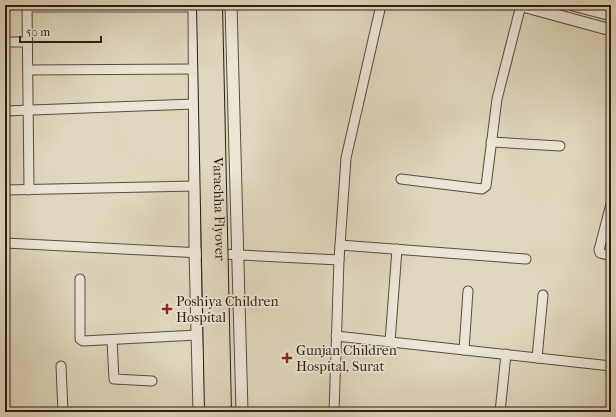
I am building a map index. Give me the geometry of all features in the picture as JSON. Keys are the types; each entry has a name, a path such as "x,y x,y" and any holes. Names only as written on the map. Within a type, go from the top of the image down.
{"main road":[{"name":"Varachha Flyover","path":"215,5 224,412"},
{"name":"Varachha Flyover","path":"197,6 212,412"}],"street":[{"path":"231,5 242,412"},
{"path":"334,412 339,260 346,158 381,5"},
{"path":"401,179 484,188 487,183 497,99 520,5 611,30"},
{"path":"573,5 611,15"},
{"path":"29,190 27,6 197,6 193,69 195,252 199,412"},
{"path":"5,42 28,42"},
{"path":"28,70 193,69"},
{"path":"5,111 194,104"},
{"path":"491,142 560,146"},
{"path":"5,190 195,186"},
{"path":"611,204 599,250 600,253 611,256"},
{"path":"5,243 339,260"},
{"path":"340,244 526,259"},
{"path":"390,342 397,249"},
{"path":"80,279 80,339 85,341 112,340 197,334"},
{"path":"464,350 468,291"},
{"path":"536,358 544,294"},
{"path":"336,336 611,366"},
{"path":"112,340 114,379 152,381"},
{"path":"500,412 506,354"},
{"path":"61,366 63,412"}],"lane":[{"path":"247,7 286,5"}],"place":[{"name":"Poshiya Children Hospital","path":"167,309"},
{"name":"Gunjan Children Hospital, Surat","path":"287,358"}]}
